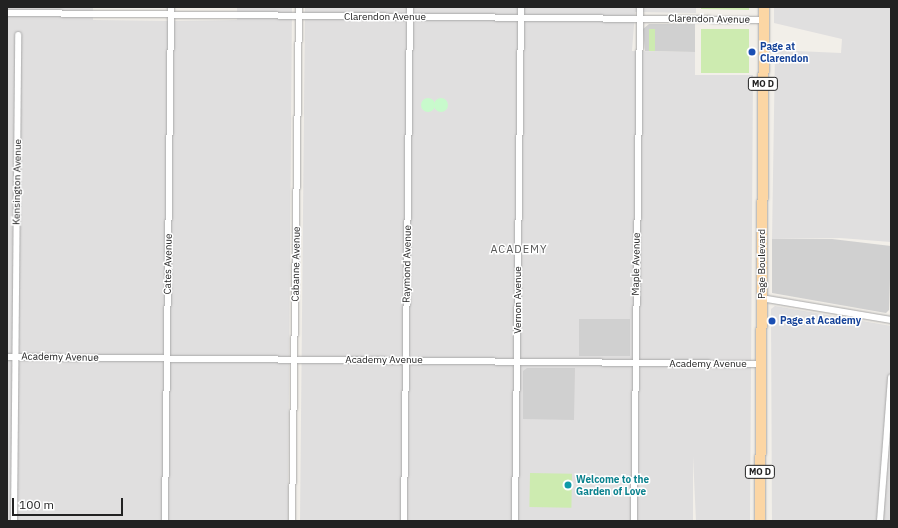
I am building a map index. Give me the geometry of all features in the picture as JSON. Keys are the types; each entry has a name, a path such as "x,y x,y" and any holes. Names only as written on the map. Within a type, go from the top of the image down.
{"main road":[{"name":"Page Boulevard","path":"760,521 764,7"}],"street":[{"name":"Cabanne Avenue","path":"292,521 299,7"},
{"name":"Raymond Avenue","path":"404,521 410,7"},
{"name":"Vernon Avenue","path":"515,521 521,7"},
{"name":"Maple Avenue","path":"634,521 640,7"},
{"name":"Clarendon Avenue","path":"7,12 19,10 171,10 299,16 764,20"},
{"name":"Cates Avenue","path":"165,521 171,10"},
{"name":"Kensington Avenue","path":"14,521 18,35"},
{"path":"761,298 891,320"},
{"name":"Academy Avenue","path":"7,357 761,364"},
{"path":"880,521 891,377"}],"shaded area":[{"path":"7,7 93,7 93,20 175,21 237,20 237,7 292,7 288,521 7,521"},
{"path":"305,7 696,7 696,13 635,12 632,51 695,52 695,75 753,75 750,521 696,521 693,456 693,521 300,521"},
{"path":"774,7 891,7 891,242 840,238 772,239 775,50 841,53 842,39 774,23"},
{"path":"649,24 695,24 695,52 645,51 643,29"},
{"path":"772,239 832,239 891,246 889,310 886,313 772,293"},
{"path":"775,306 891,326 891,521 772,521 771,309"},
{"path":"579,319 630,319 630,356 579,356"},
{"path":"527,368 575,368 574,420 523,419 523,371"}],"green space":[{"path":"701,7 749,7 749,10 701,9"},
{"path":"649,29 655,29 655,51 649,51"},
{"path":"701,29 749,29 749,73 701,73"},
{"path":"425,98 431,98 435,102 435,108 431,112 425,112 421,108 421,102"},
{"path":"441,98 446,100 448,105 446,110 441,112 436,110 434,105 436,100"},
{"path":"530,473 572,474 571,508 529,507"}],"place":[{"name":"Page at Clarendon","path":"752,52"},
{"name":"Page at Academy","path":"772,321"},
{"name":"Welcome to the Garden of Love","path":"568,485"}],"district":[{"name":"ACADEMY","path":"519,249"}]}
